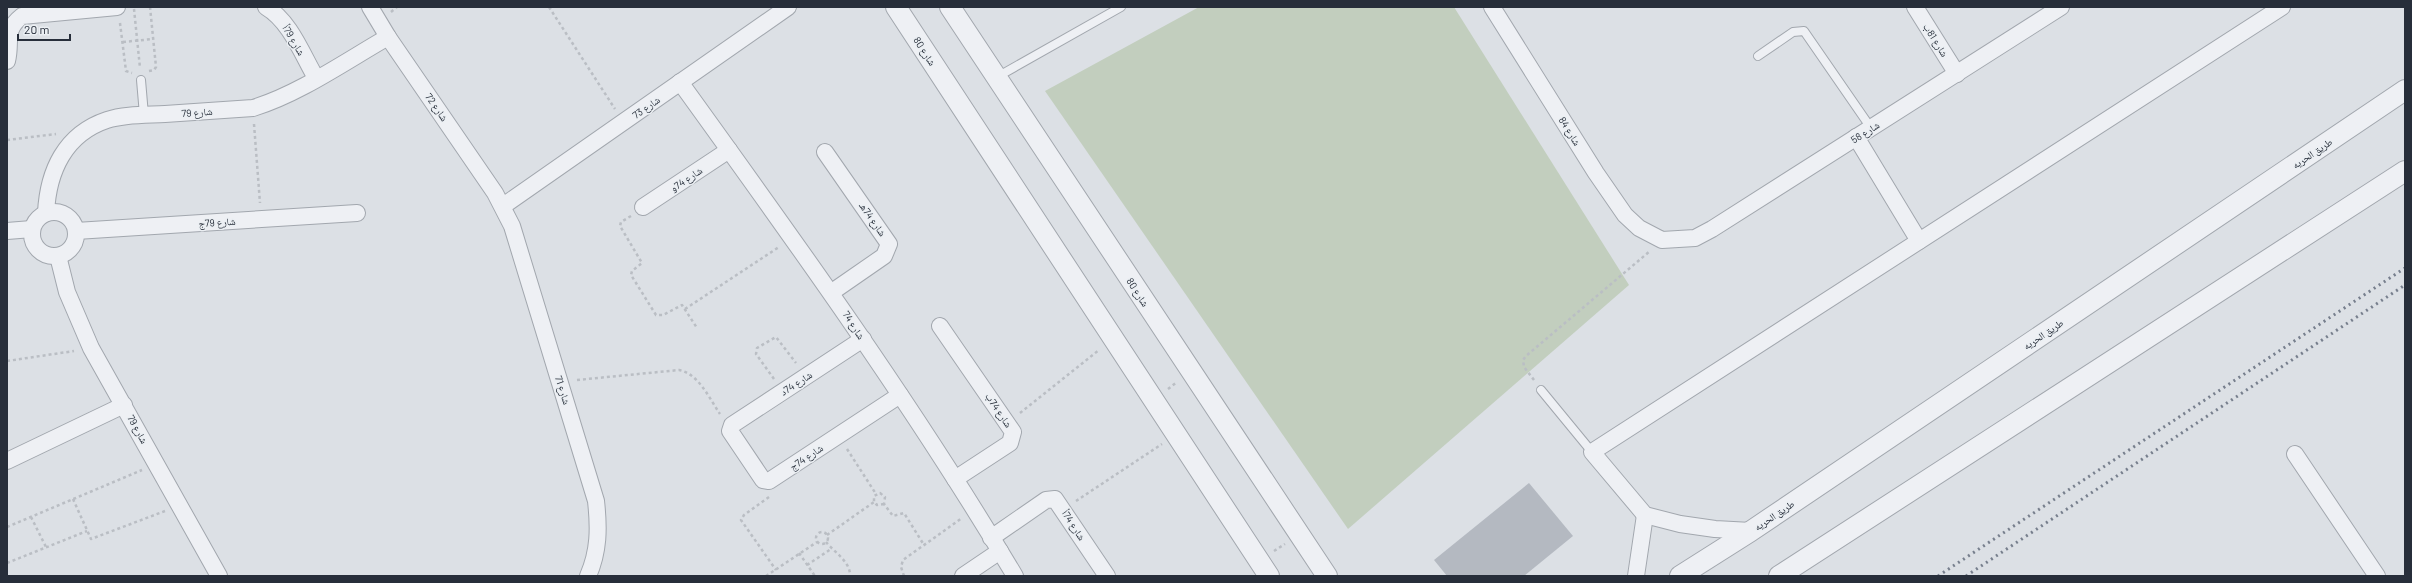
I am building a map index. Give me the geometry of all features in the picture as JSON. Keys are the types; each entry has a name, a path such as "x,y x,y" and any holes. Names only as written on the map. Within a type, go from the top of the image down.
{"street":[{"name":"شارع 79أ","path":"266,7 273,11 286,26 316,78"},
{"name":"شارع 72","path":"370,7 388,37 503,206"},
{"name":"شارع 73","path":"503,206 788,7"},
{"name":"شارع 80","path":"896,7 1264,569"},
{"name":"شارع 80","path":"950,7 1327,576"},
{"name":"شارع 84","path":"1492,7 1596,174 1625,215 1644,231 1662,240"},
{"name":"شارع 81ب","path":"1915,7 1957,74"},
{"name":"شارع 58","path":"1662,240 1695,238 1712,230 2061,7"},
{"path":"1751,531 1708,528 1680,524 1645,515 1592,452 2282,7"},
{"path":"7,61 9,30 22,16 118,14"},
{"name":"شارع 79","path":"46,213 47,192 52,174 73,139 108,120 144,115 253,108 292,94 316,78 388,37"},
{"name":"شارع 74","path":"680,82 832,292 955,479 1015,576"},
{"name":"طريق الحريه","path":"1680,576 1751,531 2405,90"},
{"path":"1856,137 1919,241"},
{"name":"شارع 74و","path":"642,207 729,150"},
{"name":"شارع 74هـ","path":"825,152 889,244 884,256 832,292"},
{"path":"1780,576 2405,171"},
{"name":"شارع 71","path":"503,206 512,226 596,501 599,532 594,563 588,576"},
{"path":"56,212 66,214 73,221 76,231 72,247 66,253 58,256 49,256 41,253 32,238 32,229 40,216 46,213 56,212"},
{"name":"شارع 79ج","path":"76,231 357,213"},
{"path":"7,231 32,229"},
{"name":"شارع 79","path":"58,256 68,292 91,348 219,576"},
{"name":"شارع 74ب","path":"940,326 1008,422 1013,432 1010,443 955,479"},
{"name":"شارع 74د","path":"730,427 863,339"},
{"name":"شارع 74ج","path":"730,427 763,480 768,482 900,395"},
{"path":"7,462 124,405"},
{"path":"2295,454 2377,576"},
{"name":"شارع 74أ","path":"991,538 1046,500 1056,499 1107,576"},
{"path":"1636,576 1642,548 1645,515"},
{"path":"963,576 1000,551"}],"lane":[{"path":"996,77 1121,7"},
{"path":"1758,56 1793,32 1804,31 1871,128"},
{"path":"141,76 144,115"},
{"path":"1541,390 1592,452"}],"path":[{"path":"134,7 141,76"},
{"path":"118,14 126,72 141,76 156,68 150,7"},
{"path":"549,7 623,122"},
{"path":"122,42 153,39"},
{"path":"253,108 262,219"},
{"path":"7,140 58,134"},
{"path":"642,207 620,225 642,262 642,265 632,271 631,275 656,315 663,315 680,305 697,328"},
{"path":"685,310 793,238"},
{"path":"1541,390 1524,367 1525,358 1662,240"},
{"path":"782,392 756,352 757,348 774,337 778,338 805,377"},
{"path":"1008,422 1114,339"},
{"path":"7,361 91,348"},
{"path":"560,382 679,370 686,372 697,380 730,427"},
{"path":"1153,399 1192,373"},
{"path":"1064,510 1176,434"},
{"path":"839,435 876,494"},
{"path":"7,527 157,464"},
{"path":"775,493 744,515 741,520 776,570"},
{"path":"874,502 873,499 876,494"},
{"path":"876,494 883,494 885,497 884,504 893,516 904,513 924,544"},
{"path":"73,500 91,539 180,505"},
{"path":"874,502 881,505 884,504"},
{"path":"850,576 850,571 836,551 831,549 826,542 827,535 874,502"},
{"path":"904,576 901,567 902,562 924,544 974,510"},
{"path":"31,517 46,547"},
{"path":"7,563 87,531"},
{"path":"817,542 818,533 825,533 827,535"},
{"path":"1264,569 1298,534"},
{"path":"766,576 817,542 821,544 826,542"},
{"path":"807,565 831,549"},
{"path":"799,554 815,576"}],"green space":[{"path":"1199,7 1454,7 1629,285 1348,529 1045,91"}],"building":[{"path":"1529,483 1573,536 1524,576 1447,576 1434,560"}],"railway":[{"path":"1938,576 2405,268"},
{"path":"1966,576 2405,285"}]}
